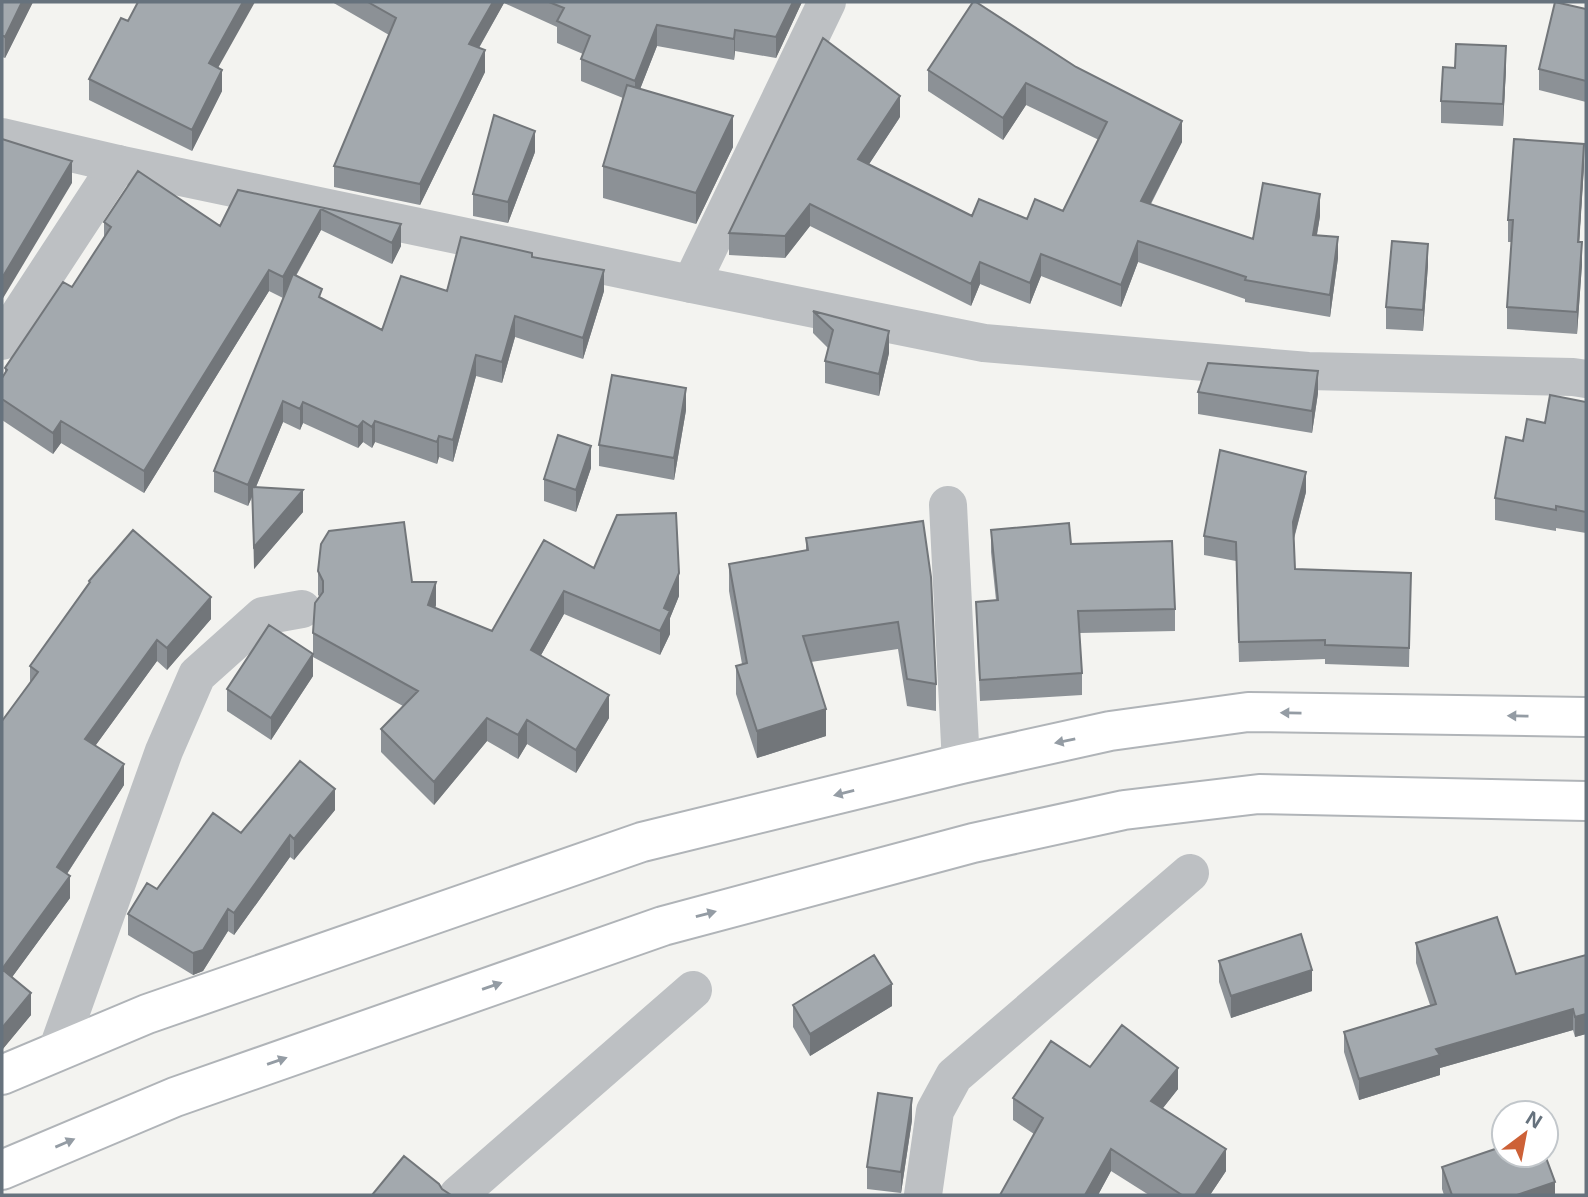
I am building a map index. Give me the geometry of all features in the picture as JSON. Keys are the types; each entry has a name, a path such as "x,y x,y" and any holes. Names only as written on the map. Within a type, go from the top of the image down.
{"main road":[{"path":"2,1075 147,1014 642,842 961,764 1110,731 1248,712 1586,717"},
{"path":"2,1170 175,1097 663,926 973,844 1124,810 1259,794 1586,801"}],"street":[{"path":"691,284 827,2"},
{"path":"2,136 118,164 984,343 1308,371 1586,379"},
{"path":"2,341 118,164"},
{"path":"948,505 961,764"},
{"path":"57,1051 164,751 197,675 263,616 302,609"},
{"path":"923,1195 935,1111 954,1076 1190,873"},
{"path":"458,1195 693,990"}],"building":[{"path":"2,2 22,2 5,37 2,35"},
{"path":"138,2 243,2 209,63 222,70 192,130 89,79 121,18 128,21"},
{"path":"368,2 493,2 469,44 485,50 420,184 334,166 396,18"},
{"path":"549,2 793,2 776,37 735,30 734,39 657,25 635,81 581,59 590,36 557,21 564,8"},
{"path":"973,2 1076,67 1182,121 1141,201 1253,239 1263,183 1320,194 1313,235 1338,237 1330,295 1245,280 1246,277 1138,241 1121,285 1041,254 1030,283 980,262 971,284 810,204 785,236 729,233 823,38 900,96 858,159 972,216 979,199 1027,219 1035,199 1063,211 1107,122 1026,83 1003,118 928,70"},
{"path":"1555,2 1586,9 1586,81 1539,69"},
{"path":"1456,44 1506,46 1503,104 1441,101 1443,67 1455,68"},
{"path":"627,85 733,116 696,193 603,166"},
{"path":"494,115 535,131 508,202 473,194"},
{"path":"2,139 72,161 2,278"},
{"path":"1514,139 1584,144 1577,312 1507,307 1513,220 1508,220"},
{"path":"138,171 220,226 238,190 401,224 392,243 321,209 283,277 269,270 144,471 61,421 53,433 2,399 2,378 7,370 5,368 63,282 72,287 111,227 104,222"},
{"path":"461,237 532,253 532,257 604,270 583,338 515,316 502,362 476,355 453,440 439,436 437,442 375,421 372,427 363,421 358,427 303,402 300,409 283,401 248,485 214,471 293,274 322,289 319,297 382,330 401,276 447,291"},
{"path":"1392,241 1428,244 1423,310 1386,307"},
{"path":"813,311 889,331 879,374 825,361 833,330"},
{"path":"1208,363 1318,371 1312,411 1198,392"},
{"path":"612,375 686,388 674,458 599,445"},
{"path":"1550,395 1586,402 1586,512 1556,506 1556,510 1495,498 1506,437 1523,441 1527,419 1545,423"},
{"path":"558,435 591,446 576,490 544,479"},
{"path":"1220,450 1306,472 1293,522 1295,569 1411,573 1409,648 1325,645 1325,640 1239,642 1236,542 1204,536"},
{"path":"252,487 303,490 254,547"},
{"path":"676,513 679,573 664,608 670,611 660,631 564,591 531,650 609,695 576,750 527,720 518,735 487,718 434,782 381,729 418,691 313,633 315,603 323,592 323,581 318,571 321,544 329,531 404,522 412,582 436,582 428,605 492,631 544,540 594,568 617,515"},
{"path":"923,521 931,577 936,684 907,679 898,622 803,636 826,709 757,731 736,666 747,663 729,564 808,550 806,538"},
{"path":"1069,523 1071,544 1172,541 1175,609 1078,611 1082,673 980,680 976,602 998,600 991,530"},
{"path":"133,530 211,597 167,648 157,640 85,739 124,764 57,867 70,876 2,969 2,721 38,672 30,666 89,581"},
{"path":"269,625 313,654 271,718 227,689"},
{"path":"300,761 335,789 294,839 290,835 234,913 228,909 203,950 193,953 128,914 147,883 157,889 213,813 241,833"},
{"path":"1497,917 1516,974 1586,955 1586,1014 1575,1017 1573,1009 1436,1049 1440,1055 1359,1079 1344,1032 1436,1004 1416,943"},
{"path":"1301,934 1312,970 1231,996 1219,961"},
{"path":"874,955 892,984 810,1034 793,1005"},
{"path":"2,969 31,993 2,1028"},
{"path":"1122,1025 1178,1068 1151,1101 1226,1149 1195,1195 1182,1195 1111,1149 1085,1195 1000,1195 1043,1118 1013,1098 1051,1041 1090,1067"},
{"path":"878,1093 912,1098 901,1172 867,1167"},
{"path":"1490,1151 1490,1169 1550,1169 1555,1182 1517,1195 1452,1195 1442,1167"},
{"path":"404,1156 442,1189 451,1195 372,1195"}]}
